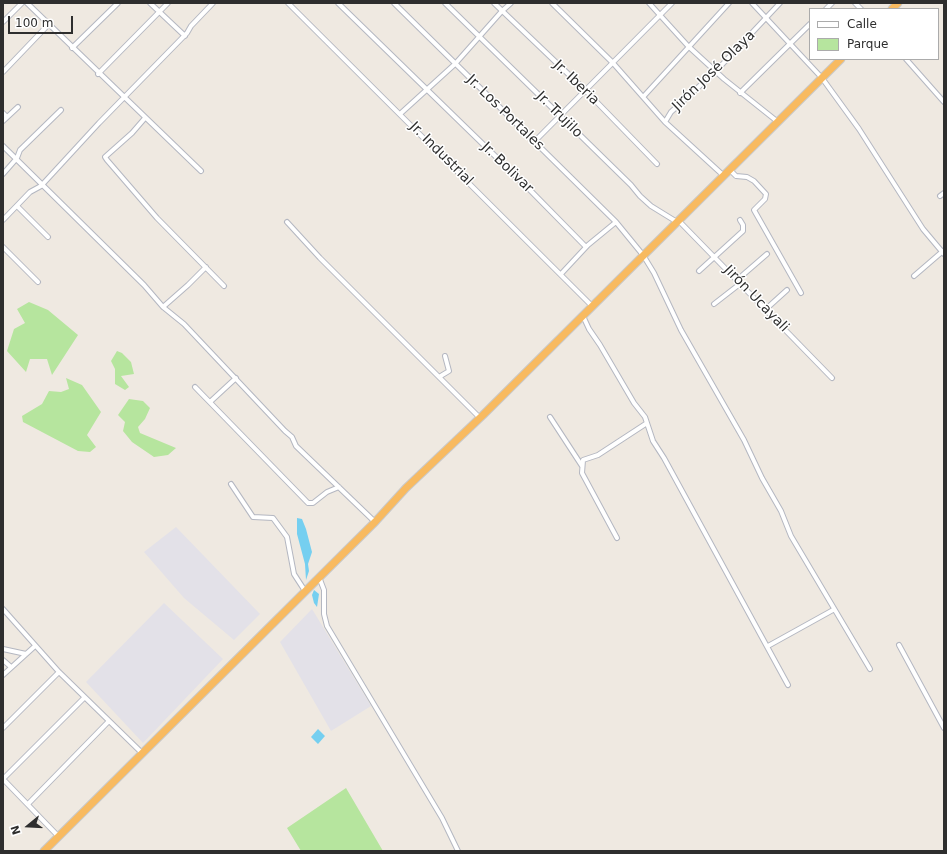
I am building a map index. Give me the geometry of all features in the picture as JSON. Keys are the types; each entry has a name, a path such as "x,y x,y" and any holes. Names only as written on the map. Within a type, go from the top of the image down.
{"highway":[{"path":"44,851 375,522 406,488 480,418 841,60"}],"street":[{"path":"3,22 22,3"},
{"path":"27,3 98,74 201,170"},
{"path":"72,48 118,3"},
{"path":"150,3 185,36"},
{"path":"98,74 168,3"},
{"path":"3,220 30,192 41,186 185,36 191,26 213,3"},
{"name":"Jr. Industrial","path":"288,3 592,306"},
{"name":"Jr. Bolivar","path":"338,3 527,187 586,247"},
{"name":"Jr. Los Portales","path":"394,3 616,222 643,255 654,273 681,330 744,440 762,478 781,510 791,536 833,610 870,669"},
{"name":"Jr. Trujilo","path":"445,3 631,185 640,196 651,206 678,221"},
{"name":"Jr. Iberia","path":"494,3 585,90 657,164"},
{"path":"400,114 455,64 479,36 511,3"},
{"path":"552,3 613,63 644,96 665,122 727,173 747,177 754,181 766,194 765,199 754,210 801,293"},
{"path":"649,3 688,46 740,94 778,122"},
{"path":"535,141 672,3"},
{"path":"644,96 688,46 729,3"},
{"path":"752,3 791,43 822,78 859,130 923,230 943,252 914,276"},
{"name":"Jirón José Olaya","path":"665,122 671,112 716,71 780,3"},
{"path":"3,72 48,25"},
{"path":"740,94 809,25"},
{"path":"907,60 944,102"},
{"path":"3,121 18,107"},
{"path":"3,174 17,158 20,150 61,110"},
{"path":"3,113 8,117"},
{"path":"145,118 132,133 105,157 157,218 206,266 224,286"},
{"path":"3,146 17,158 41,186 92,233 163,307 184,324 292,437 296,446 375,522"},
{"path":"940,196 944,193"},
{"path":"16,206 48,236"},
{"path":"699,271 743,230 743,225 740,220"},
{"name":"Jirón Ucayali","path":"678,221 715,256 832,378"},
{"path":"287,222 320,258 480,418"},
{"path":"560,274 586,247 616,222"},
{"path":"3,247 38,282"},
{"path":"714,304 767,254"},
{"path":"163,307 188,285 206,266"},
{"path":"766,309 787,290"},
{"path":"583,316 589,329 600,344 634,403 645,417 653,441 664,458 788,685"},
{"path":"439,377 450,372 445,356"},
{"path":"210,402 236,378"},
{"path":"195,387 308,502 313,503 327,492 339,487"},
{"path":"550,417 583,467"},
{"path":"618,538 582,473 583,460 598,455 647,423"},
{"path":"230,484 252,518 273,518 287,537 294,574 305,591"},
{"path":"319,577 324,590 324,614 327,626 442,818 458,851"},
{"path":"3,609 35,646 84,698 142,753"},
{"path":"768,646 833,610"},
{"path":"899,645 944,728"},
{"path":"3,675 35,646"},
{"path":"3,649 26,654"},
{"path":"3,660 11,667"},
{"path":"3,728 59,672"},
{"path":"59,837 3,779 84,698"},
{"path":"28,804 108,722"}],"shaded area":[{"path":"176,527 260,614 234,640 184,598 144,552"},
{"path":"164,603 223,659 143,743 86,682"},
{"path":"312,609 371,706 331,731 280,642"}],"green space":[{"path":"29,302 48,310 78,335 52,375 47,359 30,359 26,372 7,351 14,329 25,323 17,309"},
{"path":"117,351 122,353 131,362 134,374 121,376 129,387 125,390 115,384 115,369 111,361"},
{"path":"66,378 82,385 101,412 87,435 96,447 90,452 78,451 23,422 22,416 42,404 49,391 61,392 69,389"},
{"path":"129,399 143,401 150,408 145,419 138,427 140,433 176,448 168,455 154,457 132,442 123,431 125,422 118,415"},
{"path":"346,788 383,851 301,851 287,828"}],"water":[{"path":"297,518 302,519 312,552 308,564 309,571 306,580 305,564 297,534"},
{"path":"314,590 319,594 317,607 314,603 312,595"},
{"path":"318,729 325,736 318,744 311,737"}]}
